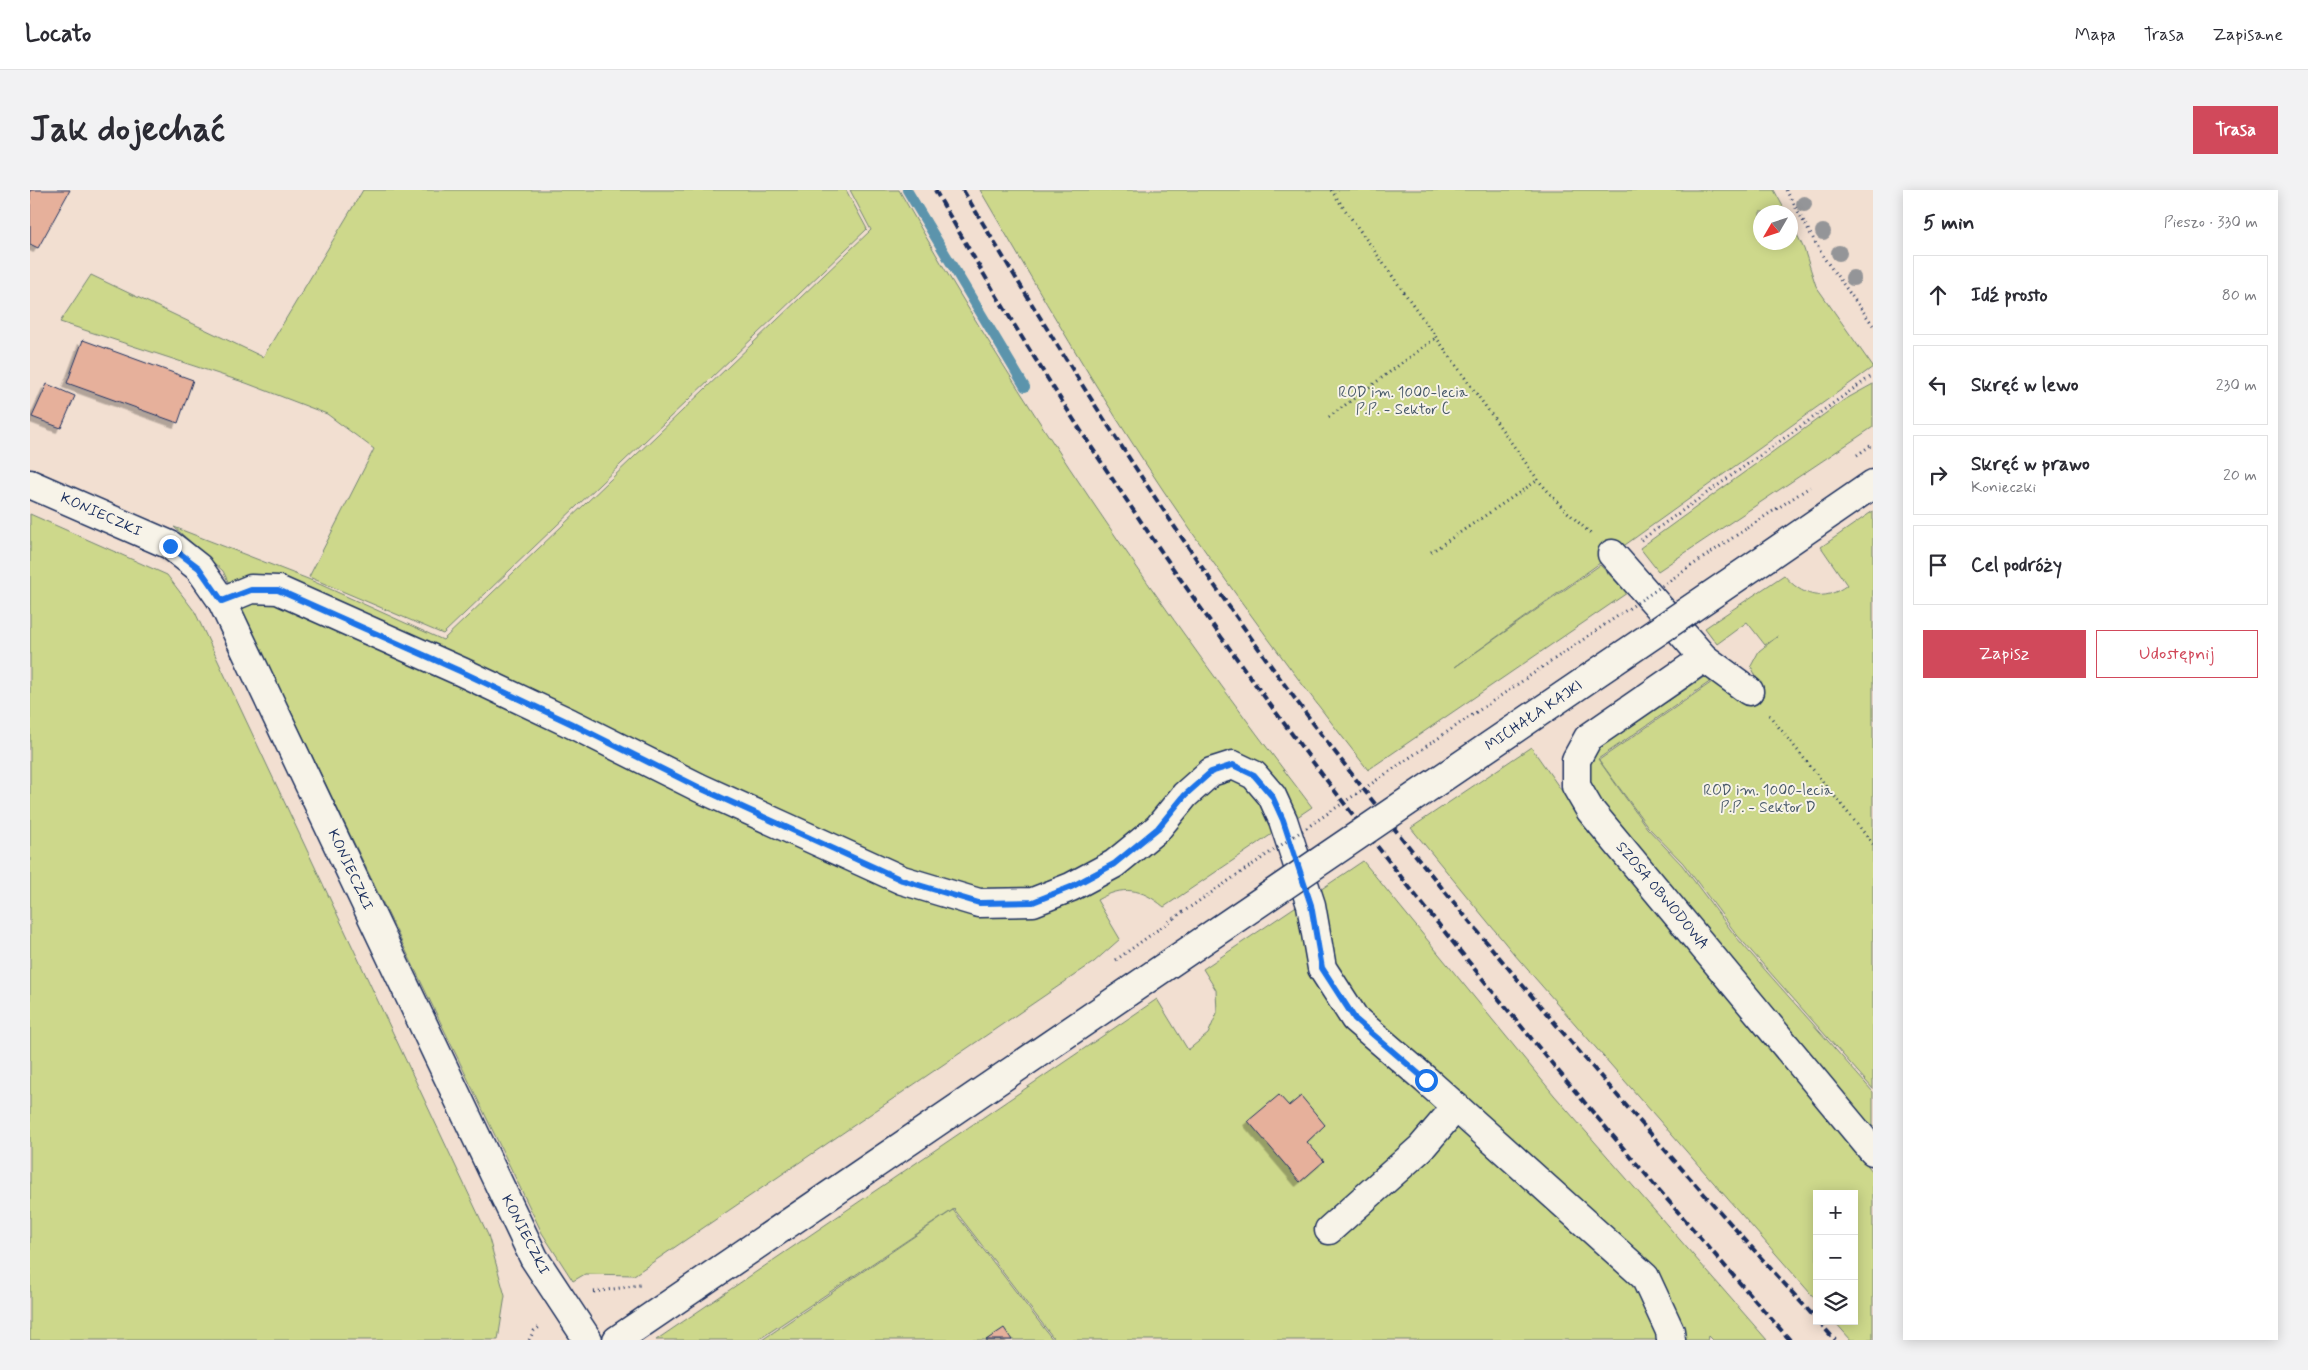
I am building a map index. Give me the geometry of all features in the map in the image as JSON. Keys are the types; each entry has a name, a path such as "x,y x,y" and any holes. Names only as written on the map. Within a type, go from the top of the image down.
{"street":[{"name":"KONIECZKI","path":"30,484 170,546 199,568 222,601 534,1258 588,1340"},
{"name":"MICHAŁA KAJKI","path":"617,1340 1873,484"},
{"path":"1614,556 1704,658 1749,691"},
{"path":"222,601 251,590 278,590 462,672 700,788 902,880 979,903 1033,902 1071,887 1114,864 1158,828 1185,795 1211,772 1233,765 1254,775 1272,796 1283,820 1311,905 1322,968 1355,1019 1645,1277 1670,1331 1671,1340"},
{"name":"SZOSA OBWODOWA","path":"1704,658 1588,738 1576,760 1576,786 1590,810 1873,1151"},
{"path":"1329,1230 1421,1148 1456,1107"}],"path":[{"path":"1331,190 1538,480 1562,507 1614,556 1873,375"},
{"path":"1786,190 1824,258 1873,325"},
{"path":"1329,418 1437,337"},
{"path":"1851,459 1873,444"},
{"path":"1431,552 1538,480"},
{"path":"1174,918 1747,528 1815,484"},
{"path":"1749,691 1873,844"},
{"path":"589,1292 639,1286"},
{"path":"530,1340 534,1331 546,1322"}],"green space":[{"path":"363,190 846,190 867,229 443,634 309,577 374,449 327,414 246,383 60,322 91,275 263,357"},
{"path":"850,190 899,190 994,350 1095,506 1201,658 1312,807 1164,907 1140,892 1132,891 1115,892 1097,900 1120,939 1094,962 634,1275 585,1274 573,1281 542,1233 223,571 174,527 308,579 443,640 871,230"},
{"name":"ROD im. 1000-lecia P.P. - Sektor C","path":"980,190 1774,190 1782,205 1753,205 1753,250 1798,250 1798,237 1816,286 1873,367 1455,667 1600,565 1627,593 1368,770 1263,632 1163,490 1092,379"},
{"path":"1873,384 1873,427 1658,571 1640,548 1844,400"},
{"name":"ROD im. 1000-lecia P.P. - Sektor D","path":"1873,511 1873,1089 1737,935 1683,863 1648,827 1599,760 1712,682 1741,698 1759,683 1751,666 1759,651 1778,636 1765,645 1747,622 1717,644 1705,628 1784,575 1798,588 1813,595 1830,594 1847,585 1821,547"},
{"path":"30,514 167,575 195,612 488,1235 505,1296 498,1340 30,1340"},
{"path":"1704,677 1711,681 1598,759 1647,828 1682,865 1736,937 1873,1092 1873,1129 1596,799 1590,784 1588,766 1600,747"},
{"path":"1531,747 1585,824 1873,1172 1873,1340 1851,1340 1838,1325 1858,1325 1858,1190 1813,1190 1813,1296 1514,954 1411,828"},
{"path":"1363,861 1554,1095 1767,1340 1713,1340 1709,1336 1708,1340 1055,1340 954,1209 758,1340 656,1340 1157,999 1188,1050 1208,1034 1217,1013 1216,990 1203,969"},
{"path":"953,1210 1053,1340 762,1340"}],"building":[{"path":"30,190 70,190 38,248 30,244"},
{"path":"83,340 193,380 178,423 67,383"},
{"path":"47,384 75,396 61,428 32,417"},
{"path":"1279,1095 1289,1106 1301,1096 1325,1125 1307,1142 1324,1161 1300,1182 1248,1121"},
{"path":"1004,1328 1012,1340 986,1340"}],"waterway":[{"path":"907,190 1025,387"}],"railway":[{"path":"935,190 1026,345 1124,496 1226,643 1332,788 1442,929 1556,1068 1790,1340"},
{"path":"963,190 1120,445 1203,569 1290,692 1352,774 1480,934 1680,1167 1813,1316"},
{"path":"1822,1325 1835,1340"}],"route":[{"path":"170,546 199,568 222,601 251,590 278,590 462,672 700,788 902,880 979,903 1033,902 1071,887 1114,864 1158,828 1185,795 1211,772 1233,765 1254,775 1272,796 1283,820 1311,905 1322,968 1355,1019 1426,1080"}]}
